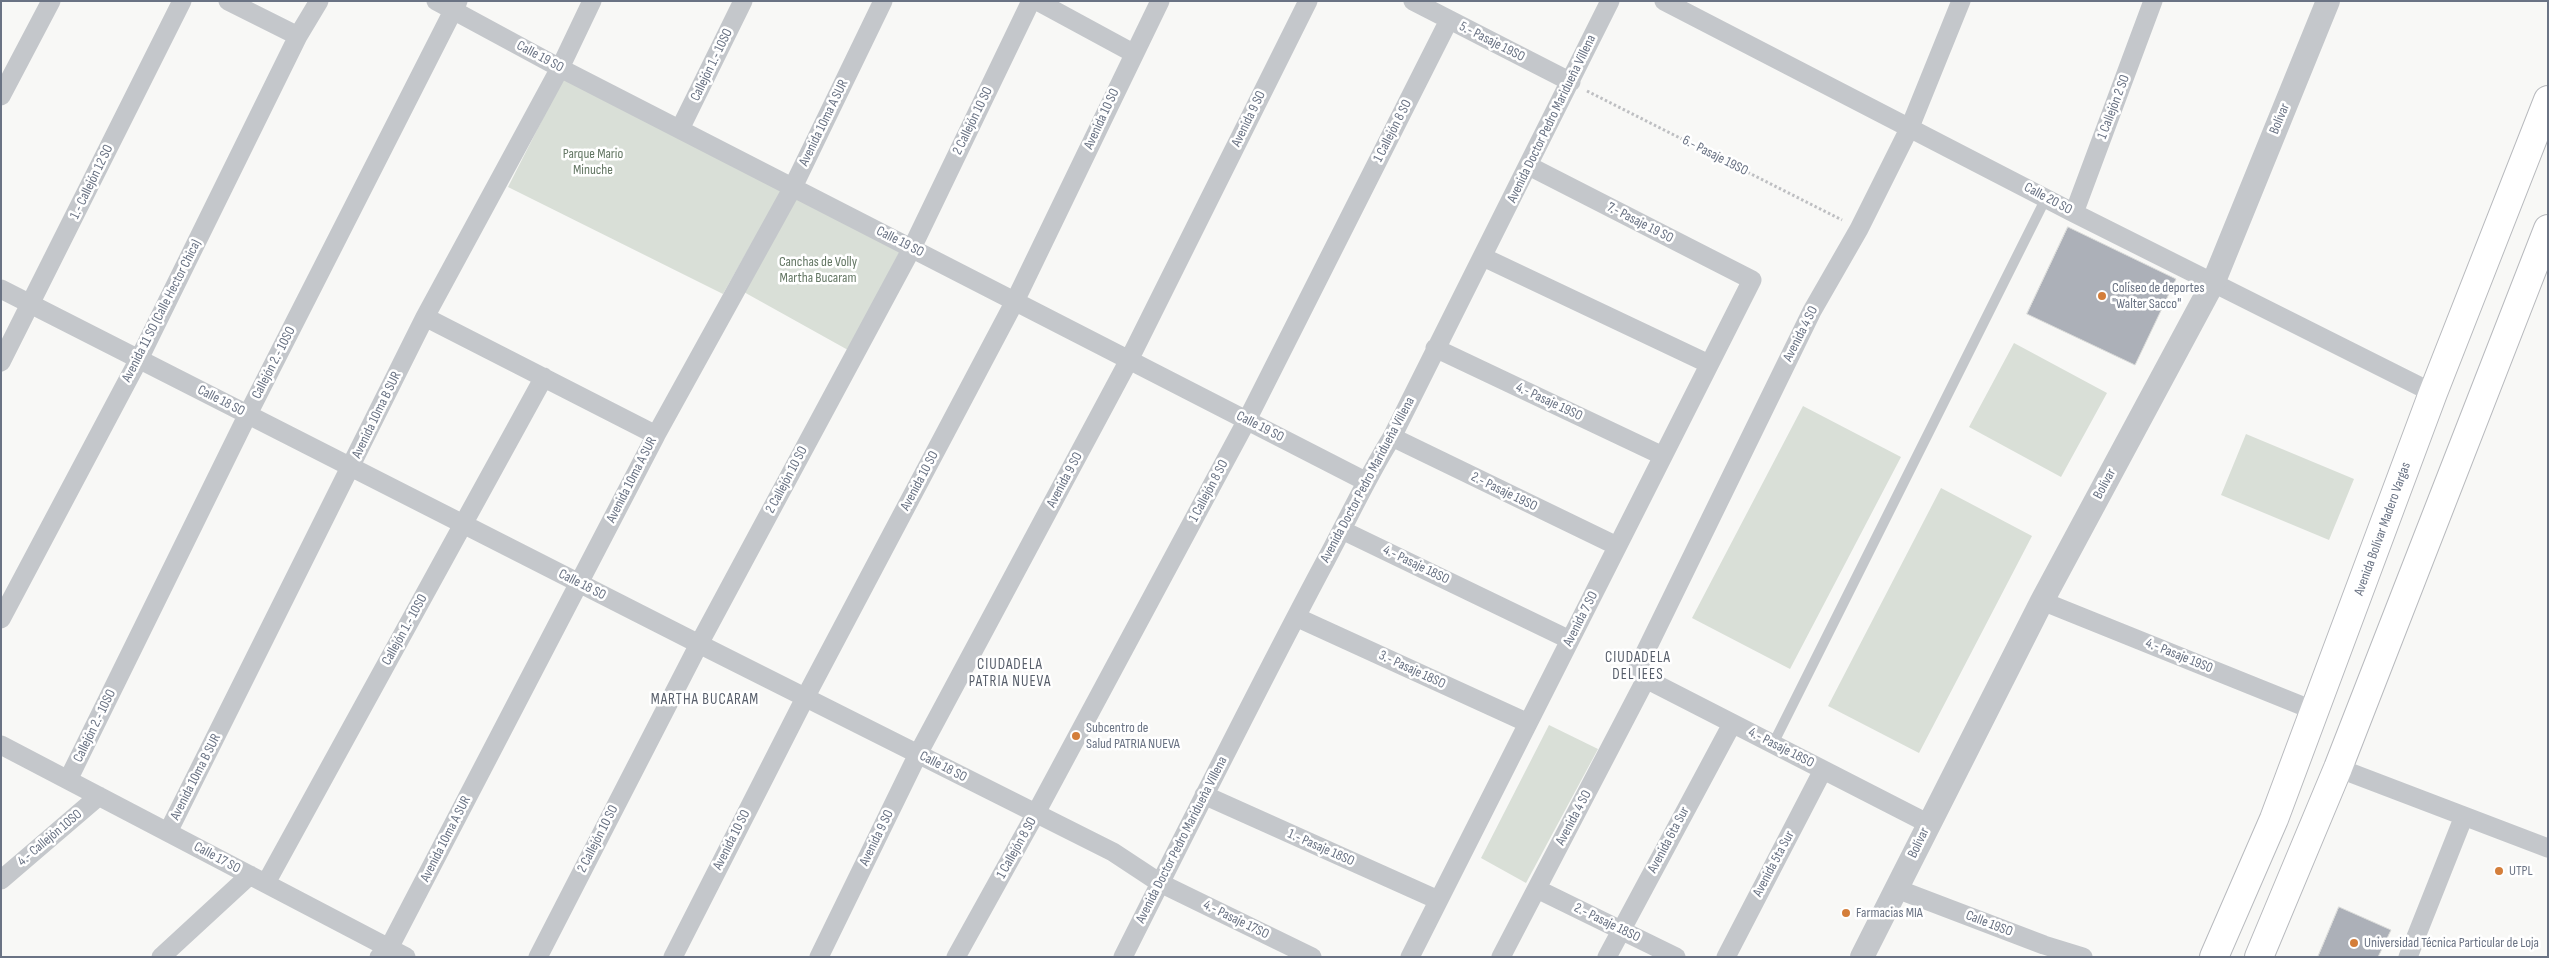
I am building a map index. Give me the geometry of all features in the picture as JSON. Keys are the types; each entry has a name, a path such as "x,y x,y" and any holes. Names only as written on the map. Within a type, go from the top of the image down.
{"main road":[{"name":"Avenida Bolívar Madero Vargas","path":"2214,957 2274,819 2433,393 2548,100"},
{"path":"2259,957 2338,768 2547,231"}],"street":[{"path":"1,96 51,1"},
{"name":"1.- Callejón 12 SO","path":"1,362 182,1"},
{"path":"228,1 298,36"},
{"name":"Avenida 11 SO (Calle Hector Chica)","path":"1,619 139,359 298,36 319,1"},
{"name":"Calle 19 SO","path":"436,1 455,6 560,68 1365,481"},
{"name":"Avenida 10ma B SUR","path":"168,832 425,317 560,68 592,1"},
{"name":"Callejón 1.- 10SO","path":"680,129 743,1"},
{"name":"Avenida 10ma A SUR","path":"384,952 656,435 793,187 883,1"},
{"name":"2 Callejón 10 SO","path":"538,957 699,644 912,248 1031,1"},
{"path":"1037,1 1133,52"},
{"name":"Avenida 10 SO","path":"673,957 805,698 1015,301 1133,52 1160,1"},
{"name":"Avenida 9 SO","path":"819,957 918,754 1129,360 1308,1"},
{"name":"5.- Pasaje 19SO","path":"1413,1 1571,82"},
{"name":"Avenida Doctor Pedro Maridueña Villena","path":"1123,957 1204,795 1342,530 1365,481 1392,437 1610,1"},
{"name":"Calle 20 SO","path":"1664,1 2074,213 2214,281 2433,393"},
{"name":"Avenida 4 SO","path":"1501,957 1537,889 1642,673 1812,311 1859,228 1910,127 1961,1"},
{"name":"1 Callejón 2 SO","path":"2074,213 2154,1"},
{"name":"Bolívar","path":"1862,957 2042,601 2214,281 2328,1"},
{"name":"Callejón 2.- 10SO","path":"68,780 248,414 455,6"},
{"name":"1 Callejón 8 SO","path":"956,957 1036,813 1247,420 1449,20"},
{"name":"7.- Pasaje 19 SO","path":"1529,166 1752,280"},
{"path":"1483,257 1709,364"},
{"name":"Avenida 7 SO","path":"1410,957 1752,280"},
{"name":"Calle 18 SO","path":"1,289 805,698 1113,852 1160,883"},
{"path":"425,317 656,435"},
{"name":"4.- Pasaje 19SO","path":"1435,348 1663,456"},
{"name":"Callejón 1.- 10SO","path":"161,957 258,879 463,524 544,377"},
{"name":"2.- Pasaje 19SO","path":"1392,437 1617,546"},
{"name":"4.- Pasaje 18SO","path":"1342,530 1570,640"},
{"name":"4.- Pasaje 19S0","path":"2042,601 2315,711"},
{"name":"3.- Pasaje 18SO","path":"1296,617 1528,723"},
{"name":"4.- Pasaje 18SO","path":"1642,673 1732,724 1929,824"},
{"name":"Avenida 6ta Sur","path":"1607,957 1732,724"},
{"name":"Calle 17 SO","path":"1,745 258,879 384,952 406,957"},
{"path":"2338,768 2548,848"},
{"name":"Avenida 5ta Sur","path":"1726,957 1823,770"},
{"name":"1.- Pasaje 18SO","path":"1204,795 1438,900"},
{"name":"4.- Callejón 10SO","path":"1,880 99,796"},
{"path":"2408,957 2464,816"},
{"name":"4.- Pasaje 17SO","path":"1160,883 1312,957"},
{"name":"2.- Pasaje 18SO","path":"1537,889 1676,957"},
{"name":"Calle 19SO","path":"1897,889 2042,951 2083,957"}],"lane":[{"path":"1773,744 2046,198"}],"path":[{"name":"6.- Pasaje 19SO","path":"1571,82 1859,228"}],"green space":[{"name":"Parque Mario Minuche","path":"563,79 782,190 723,294 508,187"},
{"name":"Canchas de Volly Martha Bucaram","path":"794,197 900,251 848,350 742,291"},
{"path":"2014,343 2107,393 2061,477 1969,427"},
{"path":"1803,406 1901,457 1790,669 1692,618"},
{"path":"2246,434 2354,479 2329,540 2221,495"},
{"path":"1941,488 2032,536 1919,753 1828,706"},
{"path":"1549,725 1598,749 1526,883 1481,858"}],"building":[{"name":"Coliseo de deportes \"Walter Sacco\"","path":"2068,227 2176,279 2135,365 2027,314"},
{"name":"Universidad Técnica Particular de Loja","path":"2339,907 2391,930 2378,957 2318,957"}],"place":[{"name":"Coliseo de deportes \"Walter Sacco\"","path":"2102,296"},
{"name":"Subcentro de Salud PATRIA NUEVA","path":"1076,736"},
{"name":"UTPL","path":"2499,871"},
{"name":"Farmacias MIA","path":"1846,913"},
{"name":"Universidad Técnica Particular de Loja","path":"2354,943"}],"district":[{"name":"CIUDADELA DEL IEES","path":"1638,666"},
{"name":"CIUDADELA PATRIA NUEVA","path":"1010,674"},
{"name":"MARTHA BUCARAM","path":"705,700"}]}
